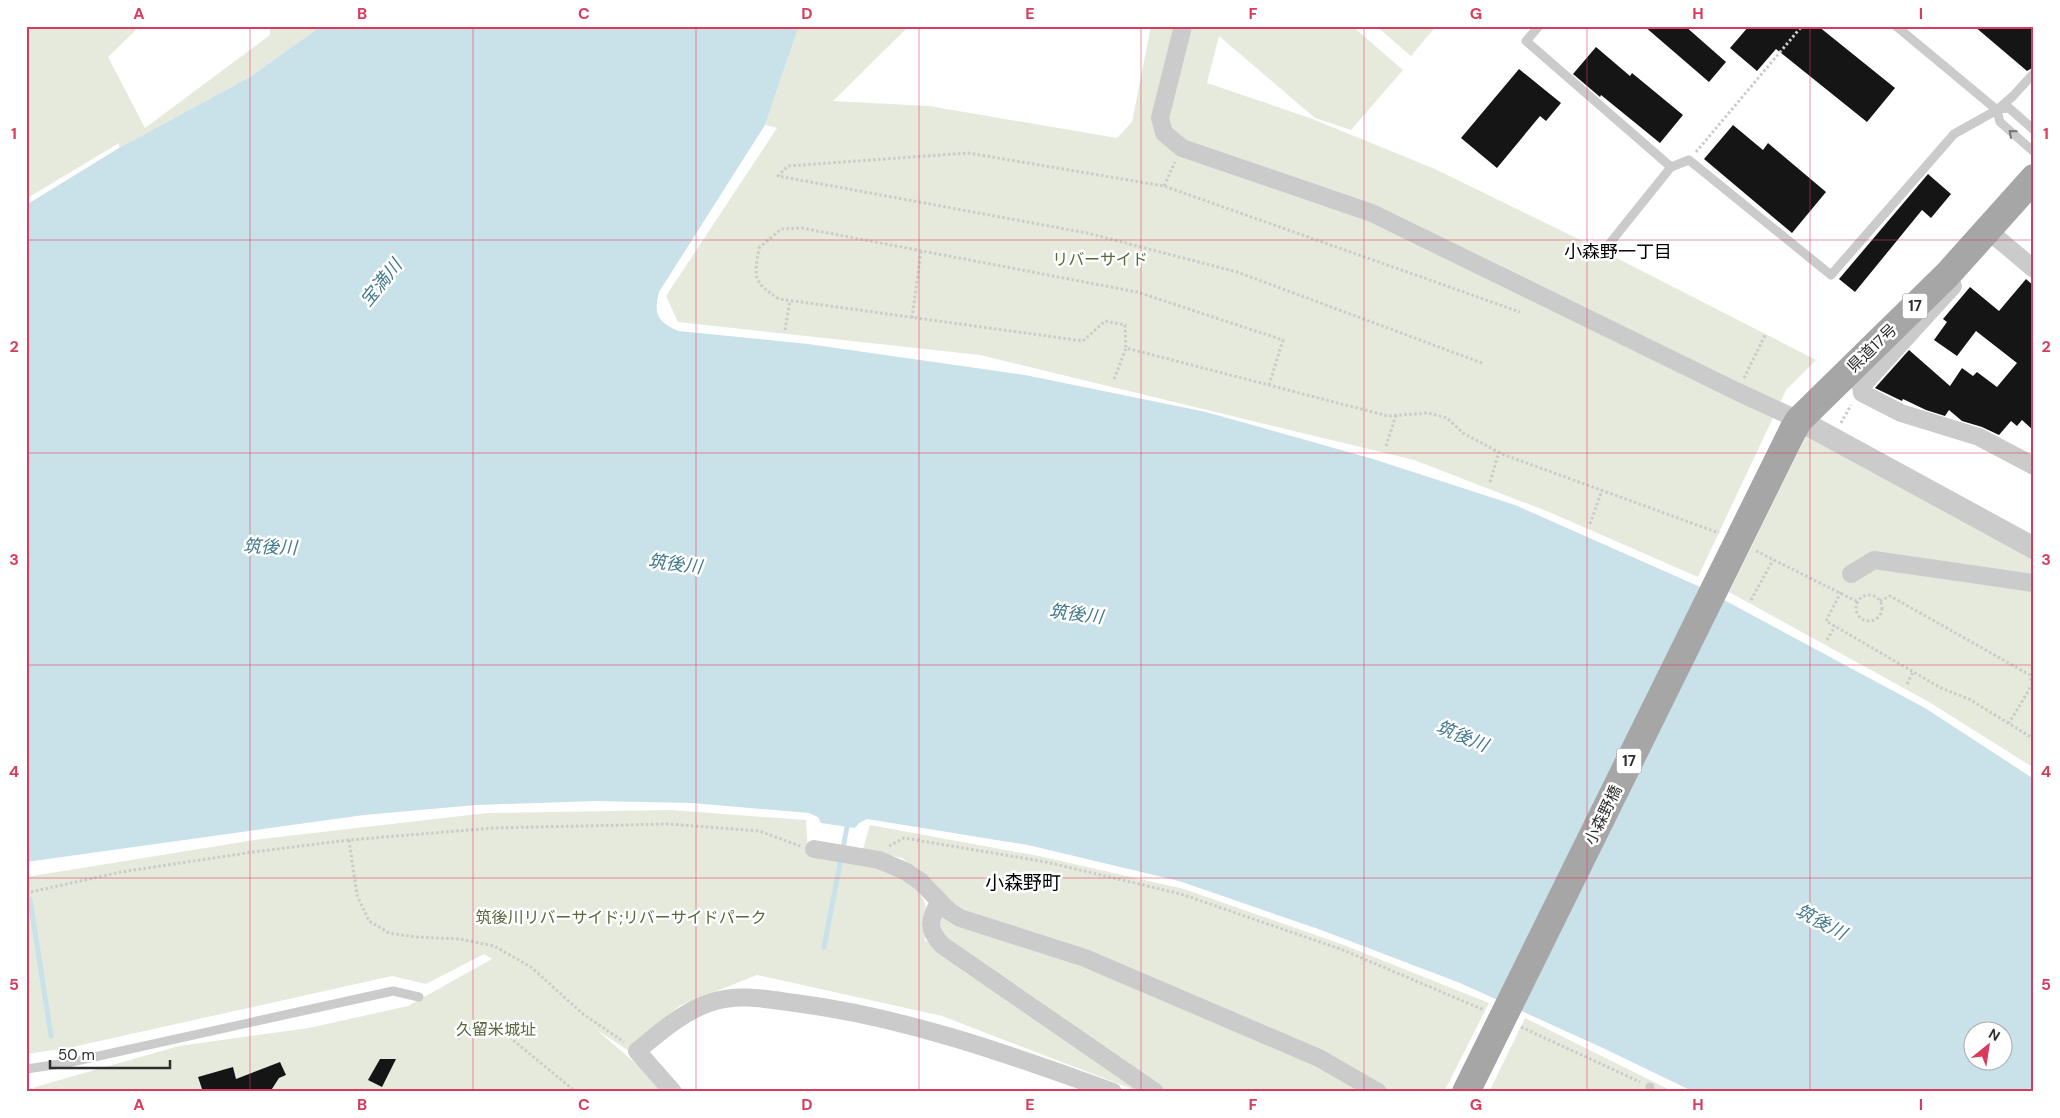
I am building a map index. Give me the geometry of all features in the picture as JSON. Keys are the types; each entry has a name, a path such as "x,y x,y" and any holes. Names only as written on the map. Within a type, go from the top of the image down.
{"main road":[{"name":"県道17号","path":"1796,425 1948,274 2027,186"},
{"name":"小森野橋","path":"1466,1092 1796,425"}],"street":[{"path":"1183,26 1160,118 1164,133 1182,148 1372,213 1738,392 1796,425 2034,548"},
{"path":"2027,186 2022,206 1997,238 1861,386 1862,393 1901,413 1980,437 2034,466"},
{"path":"1997,238 2034,269"},
{"path":"1851,574 1874,560 2034,582"},
{"path":"814,849 879,860 905,871 921,882 939,903 960,918 1086,958 1319,1058 1378,1092"},
{"path":"939,903 933,912 930,922 933,935 942,945 1155,1092"},
{"path":"673,1092 637,1051 671,1022 709,1003 744,996 830,1007 905,1023 1038,1064 1112,1092"}],"lane":[{"path":"1539,26 1526,41 1671,167"},
{"path":"1896,26 1997,110 2000,122 2034,152"},
{"path":"1610,243 1671,167 1689,160 1831,275 1954,134 1997,110 2034,73"},
{"path":"1997,110 2009,108 2034,130"},
{"path":"26,1069 67,1063 393,991 419,997"}],"path":[{"path":"1689,160 1802,26"},
{"path":"1164,186 1182,148"},
{"path":"1482,363 1227,269 1087,233 778,176 788,166 968,154 1164,186 1520,312"},
{"path":"1114,379 1126,348 1125,325 1105,321 1083,341 779,299 761,287 756,270 759,248 780,229 802,228 1137,292 1283,340 1269,385"},
{"path":"912,318 921,251"},
{"path":"785,330 790,301"},
{"path":"1738,392 1766,332"},
{"path":"1126,348 1388,416 1428,413 1447,418 1462,433 1498,452 1722,535"},
{"path":"1838,429 1861,386"},
{"path":"1386,446 1396,415"},
{"path":"1490,482 1498,452"},
{"path":"1590,524 1602,490"},
{"path":"1748,547 1858,602"},
{"path":"1751,600 1773,560"},
{"path":"1851,574 1826,621 1941,688 1969,699 2034,739"},
{"path":"1864,596 1877,598 1880,601 1882,610 1871,621 1863,619 1858,614 1858,602 1864,596"},
{"path":"1880,601 1890,596 2030,675 2032,685 2009,723"},
{"path":"1827,640 1835,626"},
{"path":"1907,684 1914,672"},
{"path":"26,893 121,872 252,852 348,840 493,828 668,824 759,831 790,843 814,849"},
{"path":"879,860 882,850 904,838 1046,862 1181,894 1343,950 1489,1012"},
{"path":"348,840 357,895 369,920 389,933 416,937 460,939 494,946 531,967 583,1014 637,1051"},
{"path":"458,1040 469,1028 483,1023 497,1027 576,1092"},
{"path":"1516,1024 1650,1089"}],"green space":[{"path":"26,26 140,26 108,57 145,128 270,35 270,26 321,26 250,77 119,148 119,143 26,199"},
{"name":"リバーサイド","path":"799,26 909,26 833,101 929,106 1117,138 1132,122 1151,26 1352,26 1403,70 1351,130 1315,118 1219,36 1207,83 1310,118 1435,169 1605,252 1816,360 1786,390 1698,577 1549,512 1414,460 980,355 678,322 666,296 777,128 765,125"},
{"path":"1376,26 1436,26 1411,56"},
{"path":"1807,434 2034,555 2034,768 1929,702 1729,592"},
{"name":"筑後川リバーサイド;リバーサイドパーク","path":"671,810 806,820 808,853 874,865 904,878 916,888 924,901 926,915 925,940 1140,1092 942,1016 757,975 679,1006 629,1051 597,1030 649,1075 664,1092 32,1092 35,1087 179,1046 309,1028 408,1006 492,959 484,954 426,984 392,976 68,1048 26,1054 26,877 261,839 487,813"},
{"path":"870,825 1039,856 1184,889 1344,945 1489,1003 1444,1092 1386,1092 959,909 933,881 902,858 863,849"},
{"path":"942,911 1086,965 1320,1065 1366,1092 1164,1092 948,944 938,926"},
{"path":"1525,1018 1674,1092 1489,1092"}],"water":[{"path":"321,26 799,26 765,125 659,292 657,312 662,321 679,331 808,344 1025,375 1206,412 1373,459 1515,505 1698,586 1925,708 2034,779 2034,1092 1694,1092 1460,983 1321,930 1179,881 1028,845 867,819 859,823 855,828 821,823 818,817 809,813 692,803 595,801 476,805 364,815 26,862 26,205 119,148 250,77"}],"building":[{"path":"1644,26 1685,26 1726,62 1709,82"},
{"path":"1749,26 1818,26 1895,88 1867,122 1776,49 1757,71 1730,48"},
{"path":"1974,26 2034,26 2034,67 2027,71"},
{"path":"1596,47 1630,76 1632,73 1683,115 1660,143 1573,74"},
{"path":"1519,69 1561,103 1546,121 1540,116 1497,168 1461,138"},
{"path":"1733,125 1763,150 1768,143 1826,192 1792,233 1704,159"},
{"path":"1928,174 1951,194 1931,218 1922,210 1855,292 1839,279"},
{"path":"2026,279 2034,286 2034,431 2022,420 2017,426 2011,421 1999,435 1962,421 1949,410 1945,416 1926,410 1903,399 1902,401 1875,388 1909,350 1950,386 1962,368 1973,376 1977,372 1997,387 2017,363 1976,331 1957,356 1934,340 1947,322 1943,319 1970,287 1999,311"},
{"path":"380,1059 396,1059 382,1087 368,1080"},
{"path":"280,1062 286,1075 279,1078 270,1092 203,1092 198,1077 233,1067 236,1079"}],"waterway":[{"path":"824,947 848,822"},
{"path":"26,879 27,885"},
{"path":"30,899 51,1036"}],"district":[{"name":"小森野一丁目","path":"1618,252"},
{"name":"小森野町","path":"1023,882"}],"water label":[{"name":"宝満川","path":"381,283"},
{"name":"筑後川","path":"270,547"},
{"name":"筑後川","path":"675,564"},
{"name":"筑後川","path":"1076,614"},
{"name":"筑後川","path":"1462,736"},
{"name":"筑後川","path":"1821,922"}],"park label":[{"name":"久留米城址","path":"496,1029"}]}
